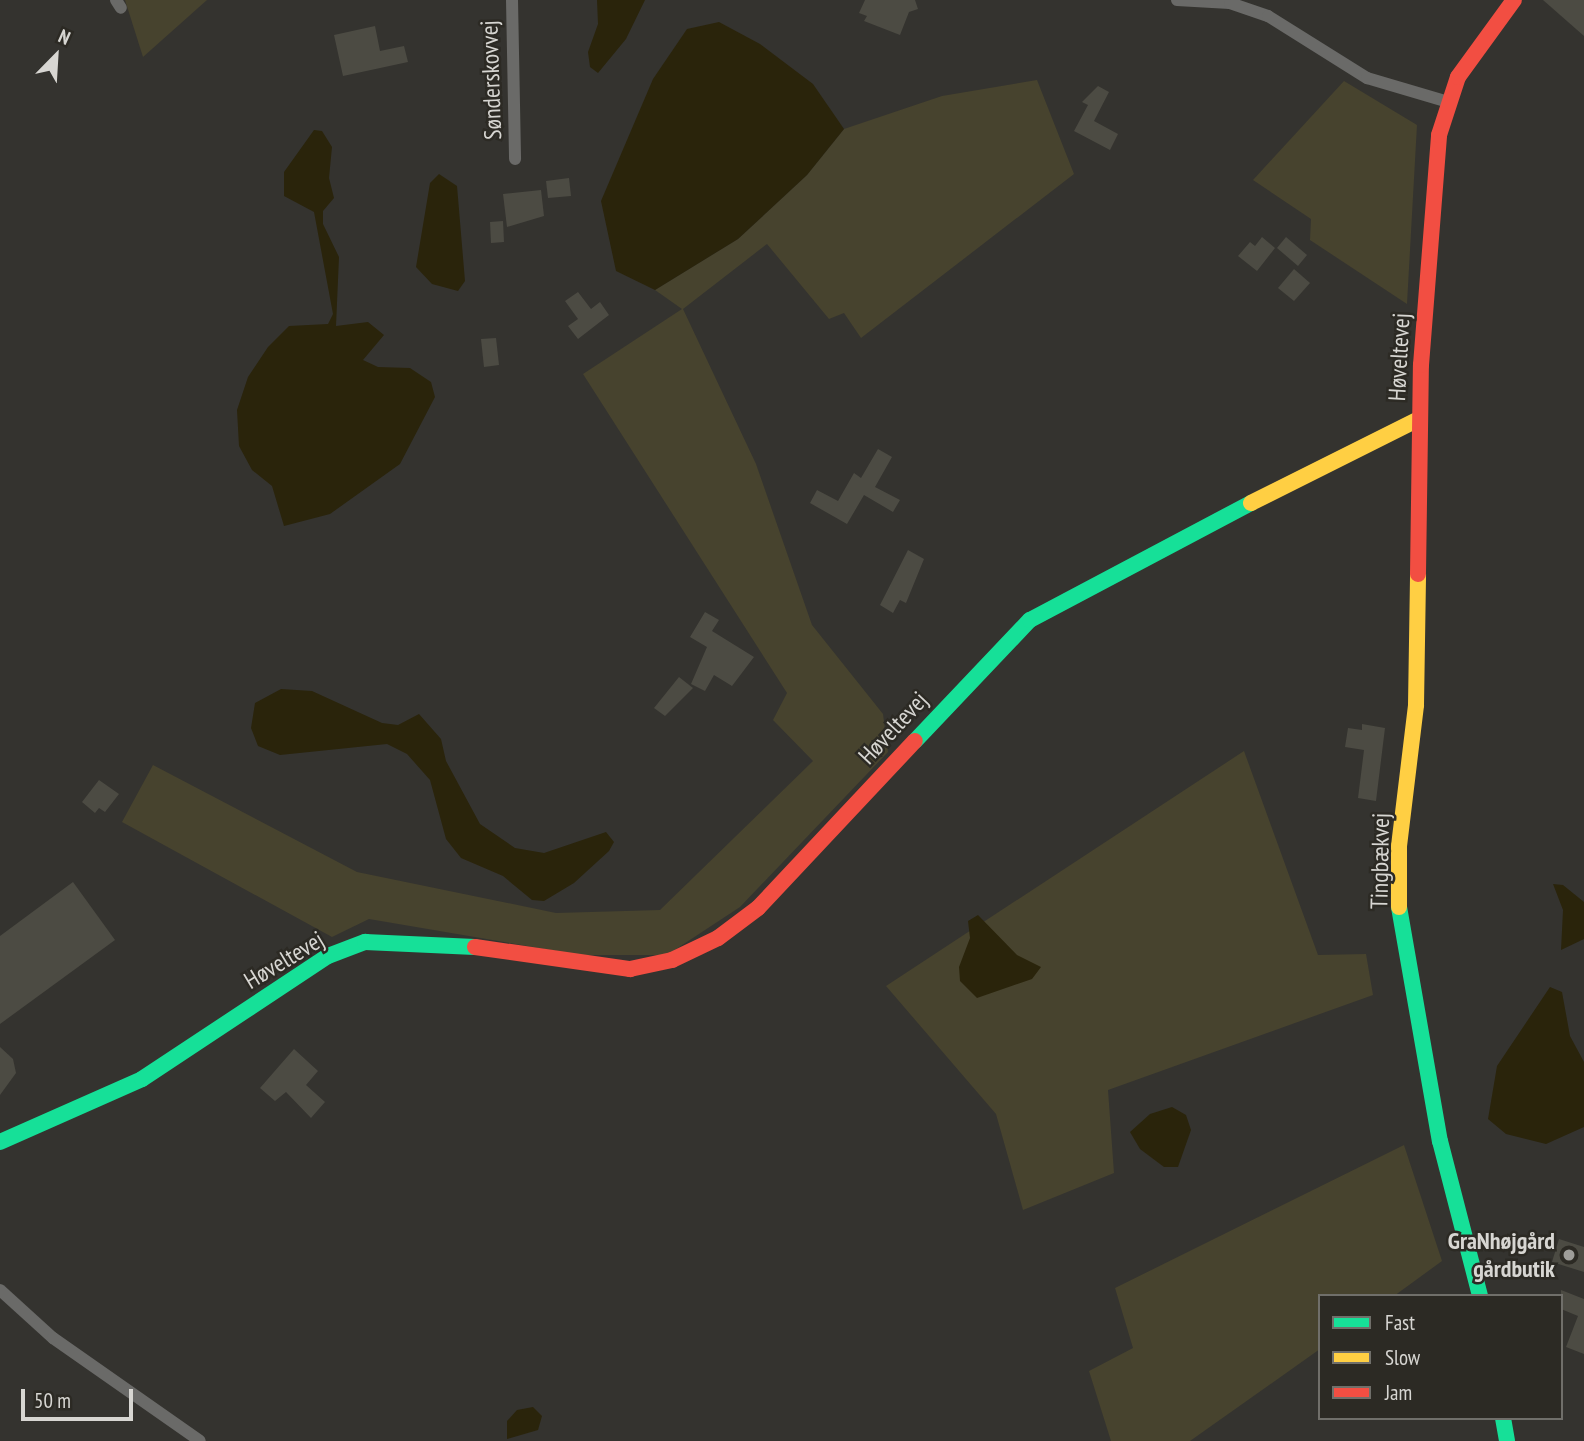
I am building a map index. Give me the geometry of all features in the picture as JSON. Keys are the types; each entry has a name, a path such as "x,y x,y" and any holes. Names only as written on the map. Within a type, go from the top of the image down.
{"street":[{"name":"Sønderskovvej","path":"512,0 515,159"},
{"path":"1177,0 1230,3 1268,16 1367,78 1448,102"},
{"name":"Høveltevej","path":"0,1142 142,1079 328,956 365,942 443,942 630,969 672,960 718,939 758,908 1030,620 1356,447 1419,419 1433,177 1448,102 1458,77 1514,0"},
{"name":"Tingbækvej","path":"1419,419 1416,705 1399,846 1399,906 1440,1141 1479,1294"},
{"path":"0,1290 53,1338 200,1441"},
{"path":"1503,1420 1507,1441"}],"shaded area":[{"path":"125,0 207,0 143,57"},
{"path":"597,0 645,0 626,39 598,73 590,67 588,52 598,24"},
{"path":"719,22 760,44 813,84 844,129 807,175 738,239 655,290 616,271 601,201 653,79 687,29"},
{"path":"1037,80 1074,174 861,338 844,313 829,319 767,244 683,309 756,464 812,625 883,714 888,752 740,907 667,955 580,955 369,919 332,937 122,822 153,765 357,872 556,913 660,910 813,761 773,720 787,693 583,374 682,309 655,290 738,239 807,175 844,129 942,96"},
{"path":"1344,81 1417,125 1407,304 1310,240 1311,219 1253,180"},
{"path":"314,130 322,131 332,147 329,178 334,198 323,211 323,224 339,257 336,326 368,322 384,335 363,360 378,367 410,368 431,382 435,397 400,464 330,514 284,526 272,486 252,470 239,446 237,410 248,377 268,347 289,326 328,324 333,314 314,212 284,196 284,172"},
{"path":"439,174 457,186 465,281 458,291 432,284 416,267 430,183"},
{"path":"281,689 312,691 382,723 398,725 419,714 441,739 446,761 480,824 515,848 544,853 606,832 614,842 609,851 574,883 544,901 532,900 503,876 461,858 446,839 430,780 407,754 387,744 280,755 258,746 251,728 255,703"},
{"path":"1244,751 1318,955 1366,954 1373,995 1108,1090 1114,1173 1023,1210 996,1114 886,986"},
{"path":"1553,884 1563,885 1584,902 1584,939 1561,950 1563,910"},
{"path":"978,915 1017,955 1041,967 1032,979 977,998 960,981 959,967 970,938 968,921"},
{"path":"1550,987 1562,992 1570,1036 1584,1062 1584,1127 1546,1144 1506,1134 1488,1119 1497,1066"},
{"path":"1172,1107 1186,1115 1191,1130 1178,1167 1164,1167 1140,1149 1130,1132 1150,1114"},
{"path":"1404,1145 1442,1261 1397,1294 1318,1294 1318,1350 1190,1441 1111,1441 1089,1371 1133,1348 1115,1288"},
{"path":"533,1407 542,1416 538,1430 507,1439 507,1421 517,1410"}],"building":[{"path":"865,0 915,0 918,9 909,12 900,35 864,21 867,16 859,13"},
{"path":"1543,0 1584,0 1584,36"},
{"path":"375,26 380,51 404,46 408,62 343,76 334,35"},
{"path":"1098,86 1109,92 1094,121 1118,134 1110,150 1074,131 1088,105 1082,102"},
{"path":"569,178 571,196 548,198 546,181"},
{"path":"541,190 544,216 507,227 503,194"},
{"path":"503,221 504,242 491,243 490,222"},
{"path":"1262,237 1275,248 1257,271 1238,256 1250,242 1255,246"},
{"path":"1286,237 1307,255 1298,266 1277,248"},
{"path":"1294,269 1310,283 1294,301 1278,288"},
{"path":"578,292 591,309 600,302 609,315 578,339 568,326 578,319 565,301"},
{"path":"496,338 499,365 484,367 481,339"},
{"path":"878,449 892,457 875,487 900,500 893,512 864,495 847,524 810,503 817,490 838,501 854,473 861,478"},
{"path":"908,550 924,559 906,603 900,600 893,613 880,605"},
{"path":"705,612 719,620 712,631 754,657 732,686 714,675 705,691 691,684 707,647 690,637"},
{"path":"679,677 693,688 665,716 654,708"},
{"path":"1362,724 1385,728 1376,801 1358,798 1364,750 1345,747 1348,728 1362,730"},
{"path":"99,780 119,794 105,812 99,808 95,813 82,802"},
{"path":"73,882 115,940 0,1024 0,936"},
{"path":"0,1047 13,1059 16,1073 0,1095"},
{"path":"294,1049 318,1071 306,1085 325,1102 311,1118 286,1092 275,1101 260,1088"},
{"name":"GraNhøjgård gårdbutik","path":"1559,1239 1584,1247 1584,1272 1552,1262"},
{"path":"1561,1290 1584,1299 1584,1354 1566,1347 1578,1316 1563,1310"}],"traffic: fast":[{"path":"915,741 1030,620 1251,503"},
{"path":"1399,907 1440,1141 1479,1294"},
{"path":"0,1142 142,1079 328,956 365,942 475,947"},
{"path":"1503,1420 1507,1441"}],"traffic: slow":[{"path":"1251,503 1419,419"},
{"path":"1399,907 1399,846 1416,705 1418,574"}],"traffic: jam":[{"path":"1418,574 1421,365 1439,135 1458,77 1514,0"},
{"path":"475,947 630,969 672,960 718,938 758,908 915,741"}],"place":[{"name":"GraNhøjgård gårdbutik","path":"1569,1255"}]}
